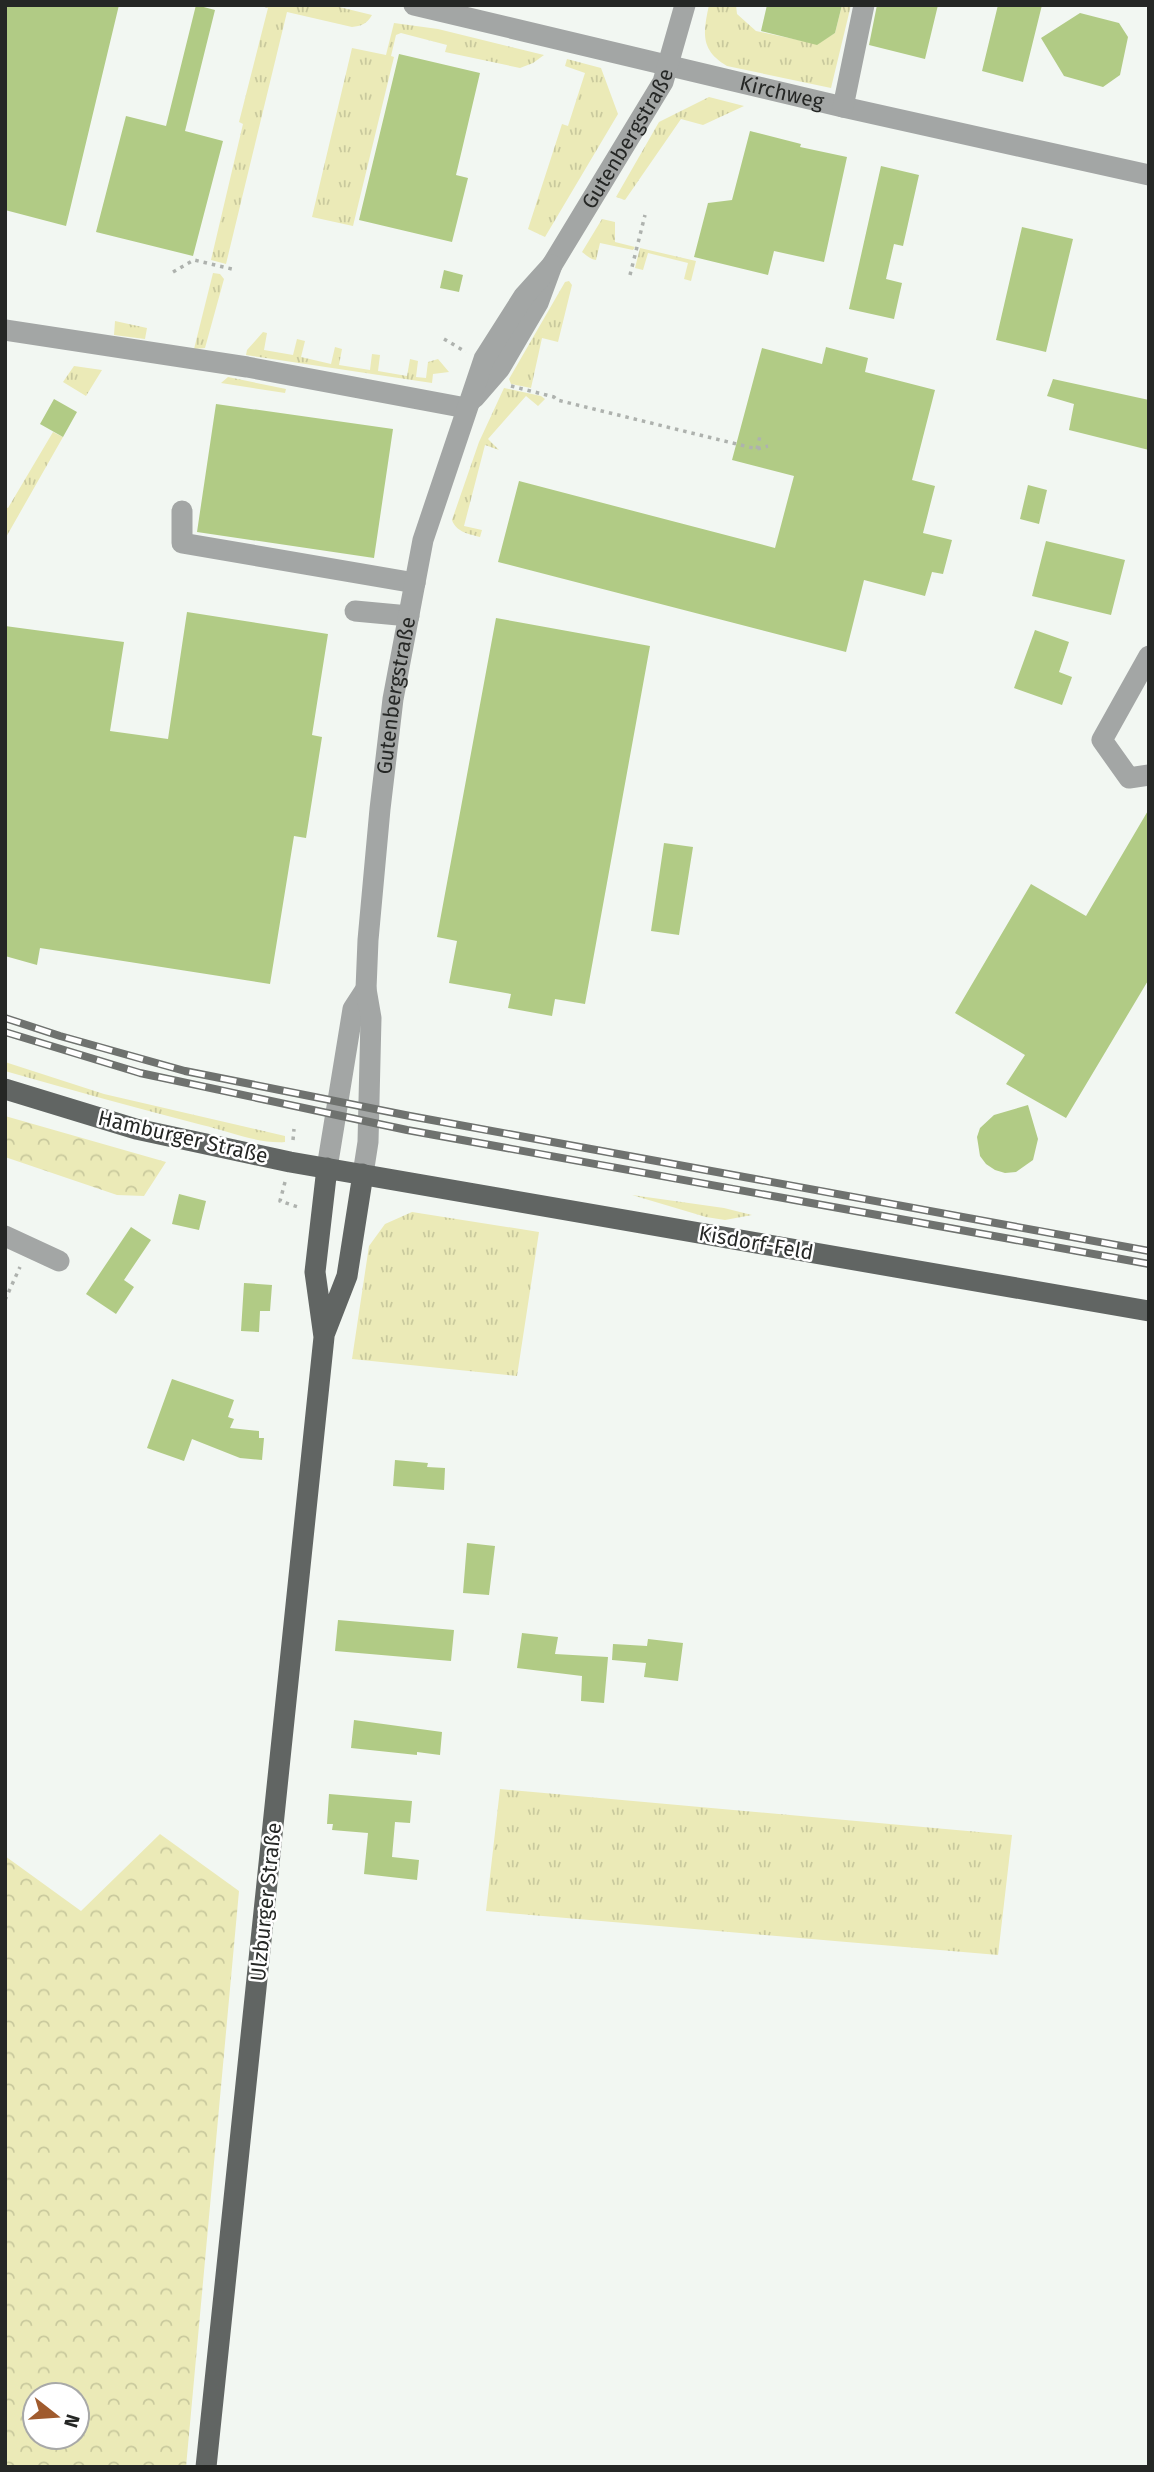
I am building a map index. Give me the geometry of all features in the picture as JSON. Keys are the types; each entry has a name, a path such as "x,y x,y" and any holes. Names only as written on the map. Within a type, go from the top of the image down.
{"main road":[{"name":"Hamburger Straße","path":"5,1089 136,1129 363,1174"},
{"name":"Ulzburger Straße","path":"324,1337 314,1272 327,1168"},
{"name":"Ulzburger Straße","path":"205,2467 324,1337 346,1276 363,1174"},
{"name":"Kisdorf-Feld","path":"363,1174 1149,1311"}],"street":[{"name":"Kirchweg","path":"414,5 669,67 1149,175"},
{"name":"Gutenbergstraße","path":"363,1174 368,1142 371,1018 366,989 380,809 393,699 423,540 484,359 524,296 552,265 661,87 685,5"},
{"path":"843,107 864,5"},
{"path":"5,330 247,367 466,408"},
{"path":"182,511 183,543 415,583"},
{"path":"355,611 409,616"},
{"path":"1149,656 1102,740 1129,778 1149,775"},
{"name":"Gutenbergstraße","path":"327,1168 354,1009 366,989"},
{"path":"5,1236 59,1261"}],"path":[{"path":"630,275 645,215"},
{"path":"173,272 194,260 232,269"},
{"path":"444,339 472,356"},
{"path":"506,383 557,400 757,449 768,446"},
{"path":"757,449 760,436"},
{"path":"5,1300 29,1247"}],"green space":[{"path":"257,5 331,5 372,15 363,24 352,27 287,12 226,264 211,260 243,124 239,122 268,8"},
{"path":"709,5 736,5 737,14 756,31 817,44 835,33 842,5 851,5 831,88 727,66 718,60 706,40 705,24"},
{"path":"394,23 438,29 544,55 520,68 445,52 447,45 401,33 396,35 391,56 394,57 353,226 312,217 352,48 386,55"},
{"path":"567,59 601,68 618,114 545,237 528,229 562,124 568,126 585,73 565,66"},
{"path":"709,97 744,106 703,125 681,119 625,200 616,197 659,122"},
{"path":"602,219 615,222 615,242 635,247 633,250 600,243 596,260 582,252"},
{"path":"640,248 696,261 691,281 684,279 688,263 648,253 643,270 635,268"},
{"path":"213,273 220,274 224,279 205,348 194,349"},
{"path":"569,281 572,285 558,342 542,338 531,388 511,384 509,379 565,282"},
{"path":"115,321 147,328 145,339 114,335"},
{"path":"263,332 267,333 264,350 293,355 297,339 305,341 301,357 331,364 335,347 342,349 339,365 370,370 372,354 380,355 378,371 407,376 410,359 418,361 416,377 426,378 428,362 438,359 449,372 433,374 432,383 246,355 247,350"},
{"path":"74,366 102,370 86,396 63,382"},
{"path":"228,377 286,389 285,393 221,383"},
{"path":"504,388 545,399 538,406 526,396 488,439 499,450 485,445 464,526 482,530 480,537 460,530 452,520 479,442"},
{"path":"53,432 63,437 5,539 5,507 8,508"},
{"path":"5,1062 104,1094 285,1136 285,1142 243,1136 5,1071"},
{"path":"5,1116 166,1162 144,1196 117,1195 5,1157"},
{"path":"632,1195 724,1208 752,1215 725,1220 706,1217"},
{"path":"412,1212 539,1232 517,1376 352,1359 369,1246 385,1224"},
{"path":"500,1789 1012,1835 998,1955 486,1911"},
{"path":"160,1834 239,1891 186,2467 5,2467 5,1856 81,1911"}],"building":[{"path":"5,5 119,5 66,226 5,210"},
{"path":"196,5 215,10 185,131 223,141 193,256 96,232 126,116 166,126"},
{"path":"767,5 842,5 835,33 817,45 761,31"},
{"path":"877,5 938,5 925,59 869,45"},
{"path":"998,5 1042,5 1023,82 982,71"},
{"path":"1080,13 1119,23 1128,37 1120,75 1103,87 1064,76 1041,38"},
{"path":"399,54 480,73 456,175 468,178 452,242 359,220"},
{"path":"750,131 801,144 800,147 847,157 824,262 774,251 768,275 694,257 708,203 732,200"},
{"path":"881,166 919,175 903,246 894,244 886,279 902,283 894,319 849,309"},
{"path":"1022,227 1073,239 1046,352 996,340"},
{"path":"444,270 463,275 459,292 440,288"},
{"path":"826,347 868,358 865,372 935,390 912,480 935,486 923,533 952,540 943,574 932,572 925,596 864,580 846,652 498,562 519,481 775,548 794,476 732,460 762,348 822,364"},
{"path":"1053,379 1149,400 1149,450 1069,430 1074,404 1047,396"},
{"path":"54,399 77,412 63,437 40,424"},
{"path":"216,404 393,429 374,558 197,532"},
{"path":"1028,485 1047,490 1039,524 1020,519"},
{"path":"1046,541 1125,560 1111,615 1032,596"},
{"path":"187,612 328,634 312,735 322,737 306,838 294,836 270,984 40,948 37,965 5,956 5,626 124,642 110,731 168,739"},
{"path":"496,618 650,646 585,1004 555,999 552,1016 508,1008 511,994 449,983 457,941 437,937"},
{"path":"1035,630 1069,642 1059,672 1072,677 1062,705 1014,688"},
{"path":"1149,809 1149,979 1066,1118 1006,1084 1025,1055 955,1013 1031,884 1086,916"},
{"path":"664,843 693,847 679,935 651,931"},
{"path":"1028,1105 1038,1139 1033,1160 1016,1172 995,1170 980,1156 977,1137 980,1128 994,1115"},
{"path":"179,1194 206,1201 199,1230 172,1224"},
{"path":"131,1227 151,1240 124,1280 134,1287 116,1314 86,1294"},
{"path":"244,1283 272,1285 270,1311 260,1311 259,1332 241,1331"},
{"path":"172,1379 234,1400 228,1417 234,1419 230,1428 259,1431 259,1438 264,1438 262,1460 240,1458 192,1439 184,1461 147,1448"},
{"path":"395,1460 428,1463 427,1467 445,1468 444,1490 393,1486"},
{"path":"467,1543 495,1546 489,1595 463,1593"},
{"path":"338,1620 454,1630 451,1661 335,1651"},
{"path":"522,1633 558,1637 555,1654 608,1657 604,1703 581,1701 582,1676 517,1668"},
{"path":"648,1639 683,1643 678,1681 644,1677 646,1663 612,1660 613,1644 647,1646"},
{"path":"354,1720 442,1732 440,1755 351,1748"},
{"path":"329,1794 412,1801 410,1823 395,1822 392,1857 419,1860 417,1880 364,1874 368,1833 332,1830 333,1824 327,1824"}],"railway":[{"path":"5,1018 185,1071 410,1116 1149,1251"},
{"path":"5,1032 140,1073 407,1130 1149,1264"}]}
